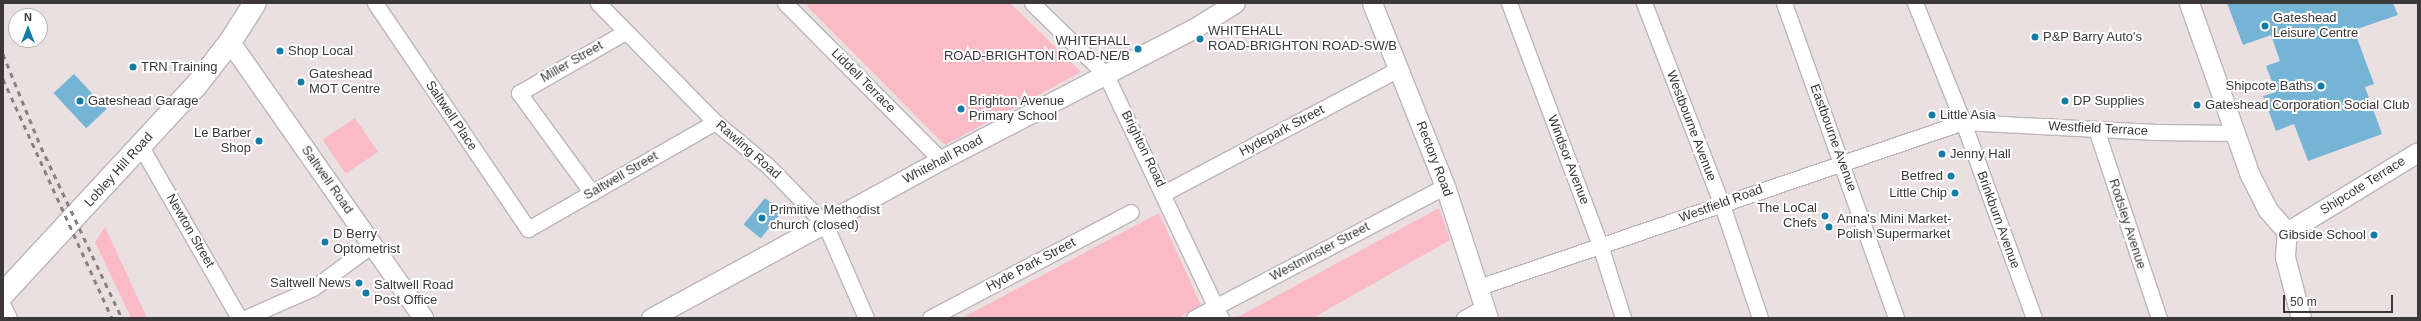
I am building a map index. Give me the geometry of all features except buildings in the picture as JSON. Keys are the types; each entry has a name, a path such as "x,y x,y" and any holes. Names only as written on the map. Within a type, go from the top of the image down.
{"main road":[{"name":"Lobley Hill Road","path":"3,294 99,193 140,145 195,87 230,42 255,3"}],"street":[{"name":"Saltwell Place","path":"375,3 528,229"},
{"name":"Rawling Road","path":"598,3 715,122 767,165 825,224 866,318"},
{"name":"Liddell Terrace","path":"785,3 941,160"},
{"name":"Brighton Road","path":"1032,3 1106,75 1164,193 1219,312"},
{"name":"Whitehall Road","path":"651,318 941,160 1106,75 1235,3"},
{"name":"Rectory Road","path":"1372,3 1444,186 1479,287 1486,312"},
{"name":"Windsor Avenue","path":"1509,3 1600,245 1623,318"},
{"name":"Westbourne Avenue","path":"1644,3 1722,205 1760,318"},
{"name":"Eastbourne Avenue","path":"1784,3 1896,318"},
{"name":"Brinkburn Avenue","path":"1915,3 1963,122 2034,318"},
{"path":"2189,3 2234,133 2267,209 2287,232 2285,257 2301,318"},
{"name":"Miller Street","path":"592,193 519,93 625,32"},
{"name":"Saltwell Road","path":"230,42 423,318"},
{"name":"Hydepark Street","path":"1164,193 1398,69"},
{"name":"Saltwell Street","path":"528,229 715,122"},
{"name":"Westfield Road","path":"1479,287 1722,205 1780,182 1842,163 1963,122"},
{"name":"Westfield Terrace","path":"1963,122 2096,129 2234,133"},
{"name":"Rodsley Avenue","path":"2096,129 2159,318"},
{"name":"Newton Street","path":"140,145 239,318"},
{"name":"Shipcote Terrace","path":"2287,232 2418,152"},
{"name":"Westminster Street","path":"1194,318 1219,312 1444,186"},
{"name":"Hyde Park Street","path":"930,318 1131,212"},
{"path":"245,318 313,288 372,246"},
{"path":"3,306 9,318"},
{"path":"1464,318 1486,312"}],"shaded area":[{"name":"Brighton Avenue Primary School","path":"804,3 1010,3 1081,72 945,145"},
{"path":"355,118 378,152 346,174 323,140"},
{"path":"1439,208 1450,240 1313,318 1236,318"},
{"path":"1159,213 1201,305 1178,318 962,318"},
{"path":"105,227 147,318 131,318 95,242"}],"railway":[{"path":"3,54 41,147 122,318"},
{"path":"3,79 112,318"}],"place":[{"name":"Gateshead Leisure Centre","path":"2265,26"},
{"name":"P&P Barry Auto's","path":"2035,37"},
{"name":"WHITEHALL ROAD-BRIGHTON ROAD-SW/B","path":"1200,39"},
{"name":"WHITEHALL ROAD-BRIGHTON ROAD-NE/B","path":"1138,49"},
{"name":"Shop Local","path":"280,51"},
{"name":"TRN Training","path":"133,67"},
{"name":"Gateshead MOT Centre","path":"301,82"},
{"name":"Shipcote Baths","path":"2321,86"},
{"name":"Gateshead Garage","path":"80,101"},
{"name":"DP Supplies","path":"2065,101"},
{"name":"Gateshead Corporation Social Club","path":"2197,105"},
{"name":"Brighton Avenue Primary School","path":"961,109"},
{"name":"Little Asia","path":"1932,115"},
{"name":"Le Barber Shop","path":"259,141"},
{"name":"Jenny Hall","path":"1942,154"},
{"name":"Betfred","path":"1951,176"},
{"name":"Little Chip","path":"1955,193"},
{"name":"The LoCal Chefs","path":"1825,216"},
{"name":"Primitive Methodist church (closed)","path":"762,218"},
{"name":"Anna's Mini Market- Polish Supermarket","path":"1829,227"},
{"name":"Gibside School","path":"2374,235"},
{"name":"D Berry Optometrist","path":"325,242"},
{"name":"Saltwell News","path":"359,283"},
{"name":"Saltwell Road Post Office","path":"366,293"}]}
